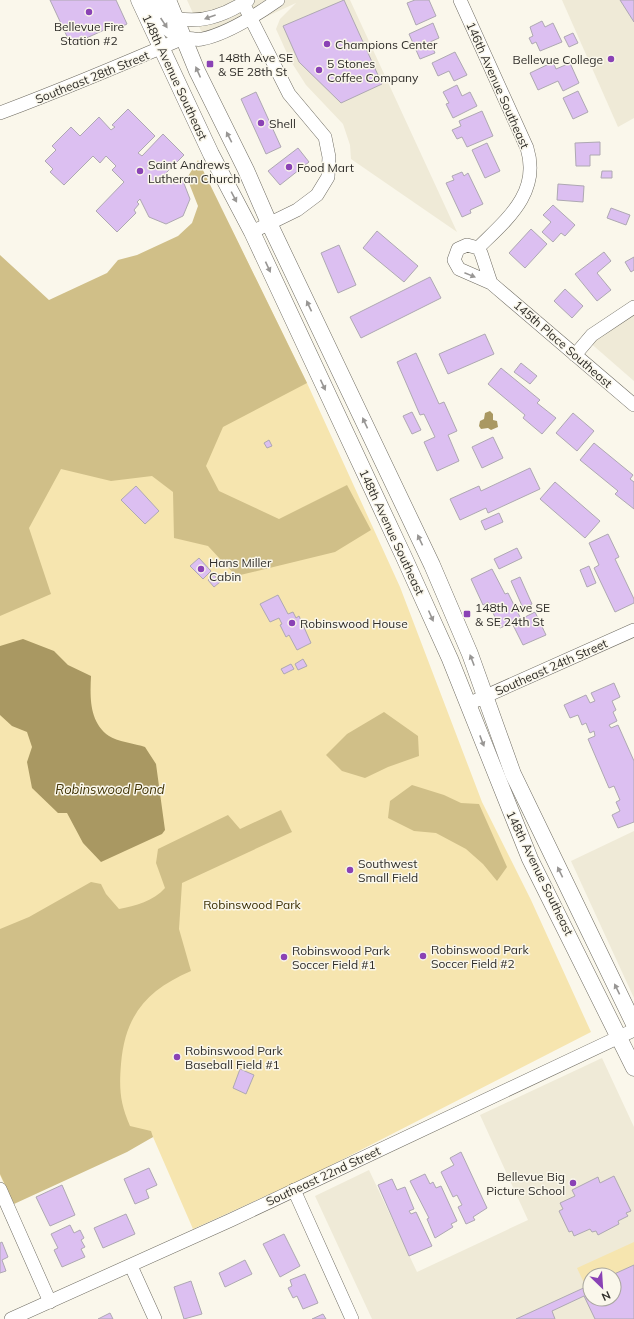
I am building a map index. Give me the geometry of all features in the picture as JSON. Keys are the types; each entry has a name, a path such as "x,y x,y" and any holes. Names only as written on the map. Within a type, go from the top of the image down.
{"main road":[{"name":"148th Avenue Southeast","path":"139,0 211,154 252,232 403,555 450,659 530,859 634,1068"},
{"name":"148th Avenue Southeast","path":"152,0 162,21 170,31 184,38"},
{"name":"148th Avenue Southeast","path":"168,0 213,105 246,170 269,223 432,565 486,696 513,774 634,1024"}],"street":[{"name":"Southeast 28th Street","path":"0,113 184,38 202,40 250,19 278,0"},
{"name":"146th Avenue Southeast","path":"460,0 527,148 531,161 531,172 524,196 515,210 478,248"},
{"path":"176,18 195,21 207,19 245,2 250,19 289,94 325,137 329,157 328,177 317,195 307,204 252,232"},
{"path":"468,245 478,248 491,283 464,272 455,265 455,254 462,246 468,245"},
{"name":"145th Place Southeast","path":"491,283 634,405"},
{"path":"575,355 592,335 634,307"},
{"name":"Southeast 24th Street","path":"468,704 634,630"},
{"name":"Southeast 22nd Street","path":"11,1319 131,1266 634,1030"},
{"path":"0,1189 50,1302"},
{"path":"294,1190 352,1319"},
{"path":"131,1266 155,1319"}],"shaded area":[{"path":"187,0 350,0 457,232 351,159 350,145 343,124 306,85 290,60 276,29 280,19 296,3 207,44"},
{"name":"Bellevue College","path":"562,0 634,0 634,118 618,127"},
{"path":"198,160 307,383 223,427 206,466 219,491 279,519 347,485 371,530 335,552 236,576 208,546 174,538 173,492 152,476 111,481 61,469 29,528 51,594 0,616 0,255 49,300 107,273 118,260 137,255 178,236 192,223 198,206 187,178"},
{"path":"634,307 634,381 587,340"},
{"path":"384,712 418,736 419,756 388,767 365,778 342,771 326,755 347,734"},
{"path":"412,785 444,795 461,803 479,804 507,867 497,881 483,864 466,849 436,833 414,831 388,818 390,801"},
{"path":"281,810 292,832 182,883 179,929 191,971 162,987 141,1006 127,1031 121,1064 121,1096 130,1126 151,1131 153,1137 127,1152 14,1204 0,1174 0,929 29,917 91,882 101,884 106,894 119,909 150,900 161,893 165,888 156,863 158,849 228,815 240,829"},
{"path":"634,831 634,998 571,861"},
{"name":"Bellevue Big Picture School","path":"602,1058 634,1127 634,1319 372,1319 315,1196 369,1170 417,1272 528,1220 480,1115"}],"green space":[{"name":"Robinswood Park","path":"230,226 307,383 400,587 482,802 531,900 591,1032 312,1175 193,1229 153,1137 12,1202 0,1175 0,328"},
{"path":"634,1242 634,1265 622,1270 622,1267 582,1267 582,1279 577,1268"}],"water":[{"path":"490,411 493,414 493,420 497,421 498,427 491,430 488,428 481,429 479,426 480,421 484,419 485,413"},
{"name":"Robinswood Pond","path":"23,639 54,651 68,665 91,676 92,709 94,716 102,730 112,738 145,747 156,764 165,830 162,834 101,862 83,843 67,813 58,813 32,788 27,762 32,747 27,732 12,726 0,715 0,646"}],"building":[{"name":"Bellevue Fire Station #2","path":"50,0 116,0 127,24 115,30 113,26 71,45"},
{"name":"Champions Center","path":"344,0 382,84 341,103 299,62 283,26"},
{"path":"415,0 429,0 436,16 416,25 407,3"},
{"path":"620,0 634,0 634,22"},
{"path":"542,21 545,27 553,23 562,42 540,51 536,42 532,44 529,38 533,36 530,27"},
{"path":"433,23 439,38 430,42 435,53 420,59 409,34"},
{"path":"573,33 578,43 569,47 564,37"},
{"path":"455,52 467,75 454,81 449,71 438,76 432,63"},
{"path":"553,62 556,69 570,63 579,83 563,91 558,81 538,90 530,73"},
{"path":"457,85 462,96 470,92 477,106 453,118 446,104 449,103 443,92"},
{"path":"578,91 588,112 573,119 563,98"},
{"name":"Shell","path":"256,92 281,147 266,154 241,99"},
{"name":"Saint Andrews Lutheran Church","path":"128,109 155,136 138,153 142,156 163,134 184,155 164,175 183,181 190,199 183,216 166,224 149,217 140,199 137,202 139,204 134,210 136,213 117,232 96,211 124,182 112,170 116,166 106,156 100,163 93,156 64,185 50,172 53,169 45,161 56,150 52,146 71,127 80,136 99,117 111,130 115,127 112,125"},
{"path":"482,111 493,136 467,147 462,137 457,139 452,130 461,126 459,121"},
{"path":"600,142 600,155 590,155 590,166 576,166 575,143"},
{"path":"487,143 500,171 485,178 472,150"},
{"name":"Food Mart","path":"298,148 309,162 280,185 268,171"},
{"path":"602,171 612,171 612,178 601,178"},
{"path":"462,172 464,176 468,173 483,204 470,210 471,213 462,217 446,183 454,180 452,176"},
{"path":"558,184 584,186 583,202 557,200"},
{"path":"553,205 575,225 565,236 561,233 553,242 542,232 551,222 543,215"},
{"path":"611,208 630,215 626,225 607,218"},
{"path":"531,229 547,244 525,268 509,253"},
{"path":"377,231 418,266 404,282 363,248"},
{"path":"339,245 356,285 338,293 321,253"},
{"path":"604,252 611,261 597,273 611,290 597,301 575,274"},
{"path":"634,257 634,270 631,272 625,262"},
{"path":"430,277 441,298 361,338 350,317"},
{"path":"565,289 583,306 572,318 554,301"},
{"path":"485,334 494,354 448,374 439,354"},
{"path":"416,353 439,404 444,402 457,431 448,435 459,461 437,471 424,442 435,437 424,414 420,415 397,362"},
{"path":"521,363 537,376 530,384 514,372"},
{"path":"501,368 540,400 537,403 556,418 542,434 523,418 525,415 488,384"},
{"path":"412,412 421,430 412,434 403,416"},
{"path":"573,413 594,431 577,451 556,433"},
{"path":"493,437 503,458 482,468 472,447"},
{"path":"269,440 272,446 267,448 264,443"},
{"path":"594,443 633,475 630,479 634,482 634,509 615,494 618,491 580,460"},
{"path":"530,468 540,489 488,513 486,508 460,520 450,499 479,486 481,491"},
{"path":"555,482 600,521 585,538 540,499"},
{"path":"136,486 159,511 145,524 121,500"},
{"path":"499,513 503,522 485,530 481,521"},
{"path":"608,534 619,557 615,559 634,599 634,603 615,612 594,568 599,565 589,543"},
{"path":"517,548 522,558 499,569 494,559"},
{"name":"Hans Miller Cabin","path":"199,558 211,571 203,579 190,566"},
{"path":"589,566 596,583 587,587 580,570"},
{"path":"492,569 505,594 508,593 521,619 535,612 546,635 523,645 512,623 500,628 488,602 483,605 471,579"},
{"path":"214,575 220,582 214,587 208,580"},
{"path":"520,577 532,604 523,608 511,581"},
{"name":"Robinswood House","path":"278,595 288,614 293,612 296,618 299,616 311,643 297,650 289,635 286,637 280,625 282,624 279,618 270,622 260,604"},
{"path":"303,659 307,666 298,670 295,664"},
{"path":"291,664 294,669 284,674 281,669"},
{"path":"614,683 620,697 612,701 616,710 613,712 617,721 609,725 611,728 618,725 634,761 634,822 618,828 612,815 620,811 616,802 620,800 614,786 609,788 588,739 595,736 594,731 590,733 586,723 582,725 578,715 570,718 564,705 586,695 590,703 595,701 591,693"},
{"path":"240,1069 254,1075 246,1094 233,1088"},
{"path":"461,1152 487,1208 473,1217 475,1220 466,1224 458,1207 462,1205 457,1195 453,1197 441,1172 454,1165 450,1158"},
{"path":"149,1168 157,1185 146,1190 149,1198 135,1204 124,1179"},
{"path":"425,1174 430,1184 433,1182 436,1188 441,1186 457,1221 451,1224 453,1227 435,1238 427,1219 429,1218 410,1181"},
{"path":"614,1176 631,1211 626,1213 628,1216 618,1221 619,1224 598,1235 596,1231 592,1232 590,1229 574,1236 572,1231 569,1232 559,1211 563,1209 560,1203 575,1196 572,1190 598,1177 600,1183"},
{"path":"392,1179 397,1190 405,1187 414,1209 409,1211 411,1214 416,1212 432,1246 409,1256 378,1185"},
{"path":"62,1185 75,1215 50,1226 36,1197"},
{"path":"126,1214 135,1234 103,1248 94,1228"},
{"path":"70,1225 74,1233 80,1230 84,1238 81,1240 85,1247 81,1249 85,1257 62,1267 54,1250 58,1248 51,1234"},
{"path":"284,1234 300,1266 280,1277 263,1244"},
{"path":"2,1242 8,1257 2,1260 6,1271 0,1273 0,1243"},
{"path":"245,1260 252,1274 225,1287 219,1273"},
{"path":"634,1265 634,1319 595,1319 589,1307 622,1307 622,1270"},
{"path":"305,1274 318,1303 303,1309 297,1296 293,1298 288,1288 292,1286 290,1280"},
{"path":"191,1281 202,1314 184,1319 174,1287"},
{"path":"582,1289 582,1297 552,1311 555,1319 516,1319"},
{"path":"110,1313 113,1319 98,1319"},
{"path":"323,1314 326,1319 312,1319"}],"place":[{"name":"Bellevue Fire Station #2","path":"89,12"},
{"name":"Champions Center","path":"327,44"},
{"name":"Bellevue College","path":"611,59"},
{"name":"148th Ave SE & SE 28th St","path":"210,64"},
{"name":"5 Stones Coffee Company","path":"319,70"},
{"name":"Shell","path":"261,123"},
{"name":"Food Mart","path":"289,167"},
{"name":"Saint Andrews Lutheran Church","path":"140,171"},
{"name":"Hans Miller Cabin","path":"201,569"},
{"name":"148th Ave SE & SE 24th St","path":"467,614"},
{"name":"Robinswood House","path":"292,623"},
{"name":"Southwest Small Field","path":"350,870"},
{"name":"Robinswood Park Soccer Field #2","path":"423,956"},
{"name":"Robinswood Park Soccer Field #1","path":"284,957"},
{"name":"Robinswood Park Baseball Field #1","path":"177,1057"},
{"name":"Bellevue Big Picture School","path":"573,1183"}]}
